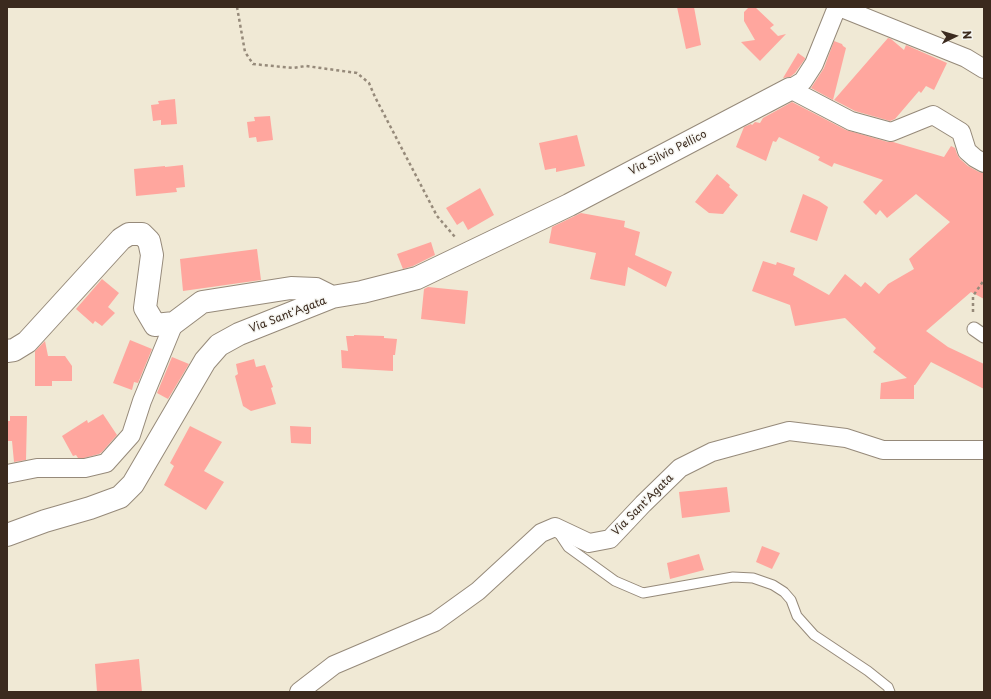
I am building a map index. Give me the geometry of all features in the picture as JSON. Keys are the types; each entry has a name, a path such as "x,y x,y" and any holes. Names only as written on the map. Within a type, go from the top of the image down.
{"street":[{"path":"790,89 803,82 814,64 838,7 966,58 984,69"},
{"name":"Via Silvio Pellico","path":"332,298 418,278 569,205 790,89"},
{"path":"790,89 851,121 891,132 933,115 961,132 968,151 975,158 984,163"},
{"path":"7,351 14,350 27,342 121,239 129,234 142,234 149,242 152,255 145,308 155,325 174,323 142,401 131,435 106,462 85,468 37,468 7,474"},
{"name":"Via Sant'Agata","path":"174,323 202,302 291,288 316,289 332,298"},
{"name":"Via Sant'Agata","path":"7,535 120,497 133,484 205,361 219,345 239,334 332,298"},
{"name":"Via Sant'Agata","path":"555,527 589,543 610,539 680,468 712,452 789,431 846,438 883,450 984,450"},
{"path":"299,692 334,665 435,622 478,591 541,532 555,527"}],"lane":[{"path":"555,527 568,547 615,581 643,593 733,576 753,578 773,585 784,592 791,600 797,616 814,635 868,671 888,687 890,692"}],"path":[{"path":"237,7 245,52 253,64 293,68 306,66 357,72 369,83 437,216 468,253"},
{"path":"979,332 972,296 984,280"}],"building":[{"path":"677,7 694,7 701,45 686,49"},
{"path":"749,7 755,7 774,25 770,28 778,36 786,34 760,61 741,42 755,40 744,21 744,12"},
{"path":"888,38 904,50 906,45 947,63 934,90 926,86 921,93 919,91 895,119 890,121 855,111 834,100"},
{"path":"834,41 842,44 846,48 833,100 811,88 824,68"},
{"path":"798,53 805,59 795,73 790,77 783,78"},
{"path":"175,99 177,124 161,125 161,120 153,121 151,105 159,104 158,101"},
{"path":"792,102 846,130 888,142 893,142 944,157 951,146 955,148 960,159 968,166 984,173 984,299 971,292 926,331 948,347 984,364 984,389 931,362 914,385 914,399 880,399 881,383 907,378 873,352 876,348 845,318 795,326 790,305 752,291 763,261 776,265 777,262 795,268 793,275 829,295 845,274 861,287 865,282 879,294 888,284 914,269 909,259 950,222 916,194 887,218 880,210 876,215 863,202 883,180 834,163 832,167 818,160 820,157 779,137 776,142 773,141 766,161 736,147 744,127 751,124 752,125 755,122 760,123 763,118"},
{"path":"270,116 273,140 257,142 256,137 249,138 247,122 255,121 254,117"},
{"path":"577,135 585,166 556,172 556,168 545,170 539,143"},
{"path":"183,165 185,187 176,188 177,192 136,196 134,169"},
{"path":"717,174 730,185 729,187 738,195 723,214 709,213 695,202"},
{"path":"480,188 494,215 468,230 463,221 457,225 446,208"},
{"path":"803,194 828,207 817,241 790,232"},
{"path":"581,213 625,221 624,227 640,232 635,255 672,272 666,287 628,267 625,286 590,279 596,253 549,243 552,227"},
{"path":"431,242 435,255 413,266 403,269 397,254"},
{"path":"257,249 261,280 183,291 180,259"},
{"path":"102,279 119,293 108,307 115,313 102,326 95,321 93,324 76,309"},
{"path":"428,287 468,291 465,324 421,319 424,289"},
{"path":"346,336 384,336 384,338 397,339 395,355 393,355 393,371 342,368 341,350 348,351"},
{"path":"130,340 152,349 138,383 134,382 132,390 113,383"},
{"path":"45,341 48,356 65,356 72,366 72,381 52,381 52,386 35,386 35,351"},
{"path":"172,357 189,364 168,399 157,393"},
{"path":"254,359 256,367 265,365 273,387 271,388 276,404 251,411 243,406 235,376 238,374 236,364"},
{"path":"103,414 117,435 99,454 84,458 78,458 76,455 73,456 62,436 87,420 88,423"},
{"path":"10,416 27,416 26,460 14,462 12,441 7,441 7,421 10,421"},
{"path":"190,426 222,442 204,471 224,482 206,510 164,485 174,466 170,463"},
{"path":"290,426 311,427 311,444 291,443"},
{"path":"727,487 730,512 682,518 679,492"},
{"path":"762,546 780,553 772,569 756,562"},
{"path":"699,554 704,570 670,579 667,563"},
{"path":"139,659 142,692 97,692 95,664"}]}
